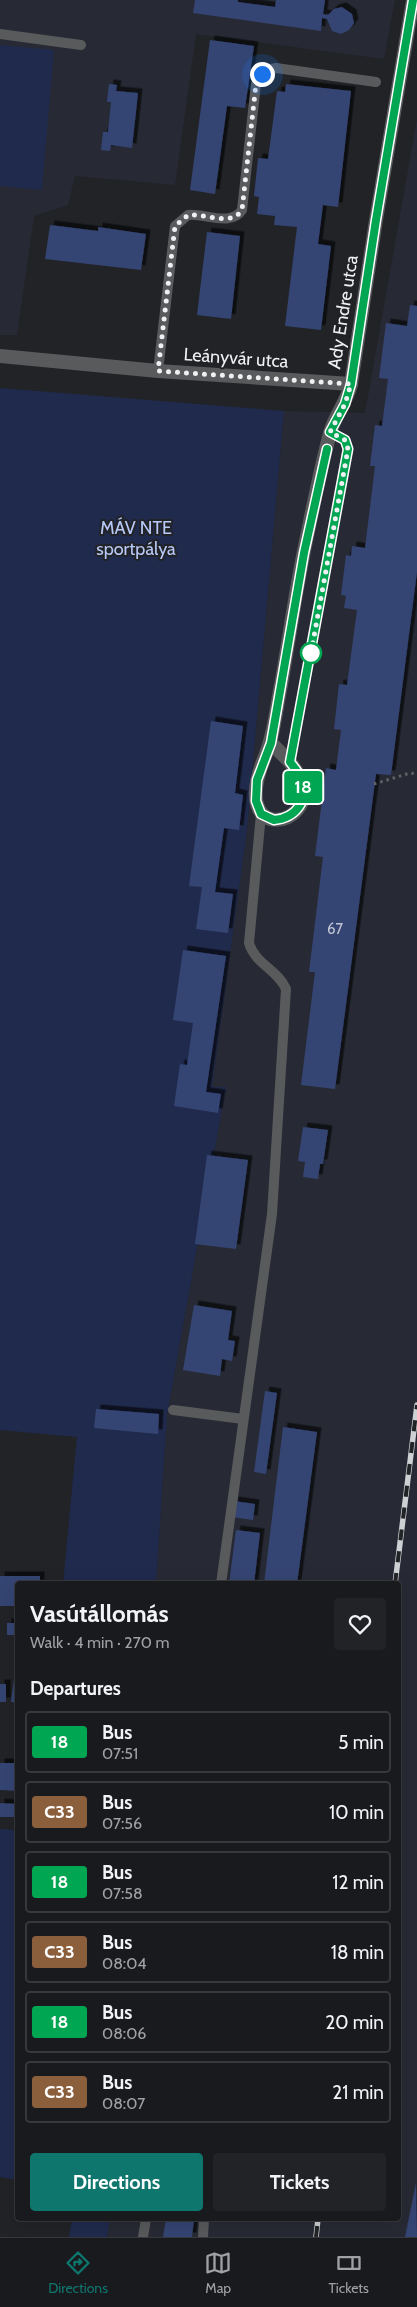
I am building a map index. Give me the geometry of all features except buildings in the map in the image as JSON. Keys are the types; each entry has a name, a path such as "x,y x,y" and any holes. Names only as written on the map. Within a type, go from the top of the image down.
{"street":[{"name":"Ady Endre utca","path":"261,814 256,801 256,788 271,743 304,553 330,432 345,404 351,384 413,0"},
{"name":"Leányvár utca","path":"0,356 158,371 351,384"},
{"path":"261,814 267,818 279,820 291,815 302,802 303,785 300,777 290,762 271,743"}],"lane":[{"path":"0,34 81,45"},
{"path":"158,371 175,226 188,215 228,219 239,215 242,210 256,84 262,74 266,70 276,68 376,82"},
{"path":"290,762 348,449 345,440 330,432"},
{"path":"221,1581 272,1214 286,989 278,976 251,951 249,943 261,814"},
{"path":"173,1410 243,1419"},
{"path":"143,2237 146,2221"},
{"path":"203,2237 204,2221"}],"path":[{"path":"374,784 410,773 417,774"}],"shaded area":[{"path":"0,0 395,0 384,59 196,34 175,185 75,176 68,205 34,216 17,335 0,335"},
{"path":"417,119 417,2237 107,2237 110,2221 401,2221 401,1581 156,1581 167,1415 226,1087 212,1087 247,830 284,411 365,413"}],"green space":[{"path":"0,45 54,50 42,190 0,186"},
{"name":"MÁV NTE sportpálya","path":"0,388 284,411 247,830 212,1087 226,1087 167,1415 156,1581 63,1581 77,1437 0,1430"},
{"path":"0,1829 15,1830 15,2180 0,2177"},
{"path":"72,2221 110,2221 107,2237 69,2237"}],"railway":[{"path":"395,1581 417,1405"},
{"path":"316,2237 318,2221"}],"bus line":[{"name":"18","path":"327,449 304,553 271,743 257,780 256,801 258,809 261,814 274,820 279,820 296,811 302,802 304,791 300,777 290,762 348,449 345,440 330,432 345,404 351,384 413,0"}],"route":[{"path":"262,74 256,84 242,210 239,215 228,219 188,215 175,226 158,371 351,384 345,404 330,432 345,440 348,449 311,653"}]}
